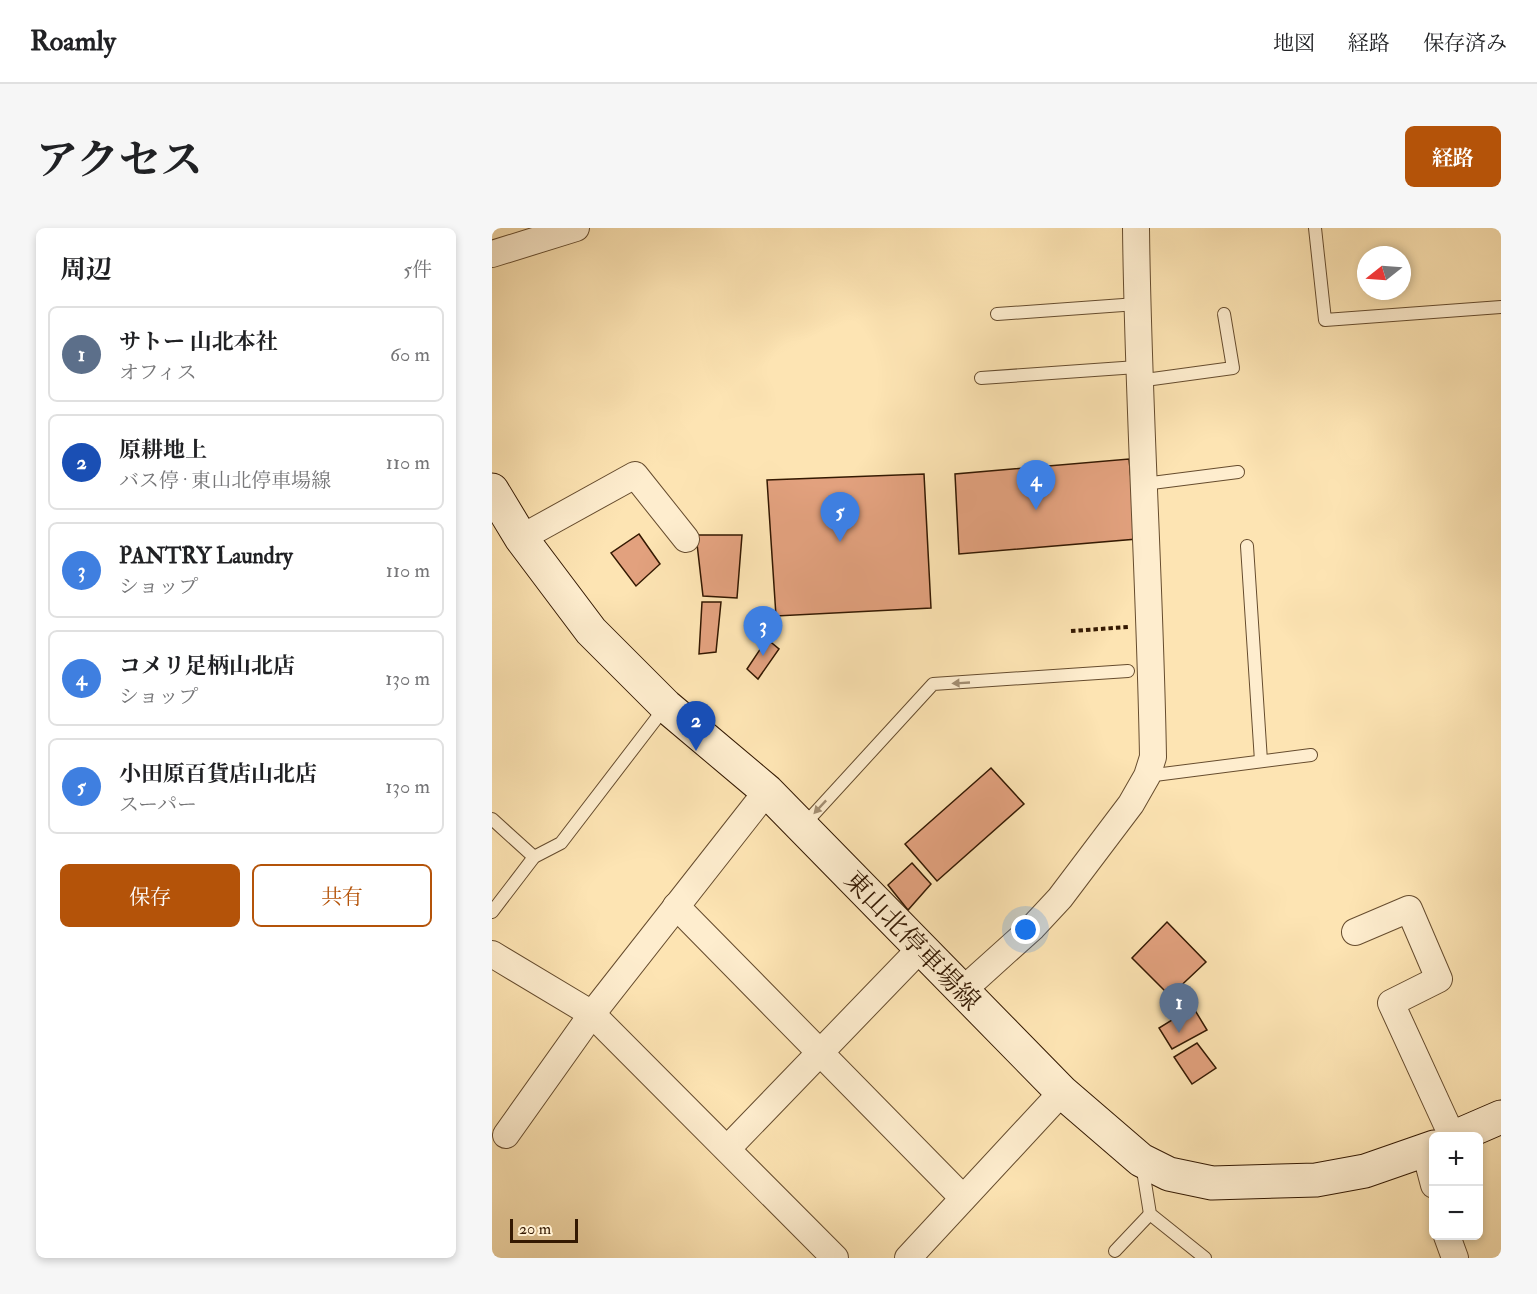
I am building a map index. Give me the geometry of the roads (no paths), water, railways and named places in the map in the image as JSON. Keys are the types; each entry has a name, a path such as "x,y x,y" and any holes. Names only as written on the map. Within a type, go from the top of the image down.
{"main road":[{"name":"東山北停車場線","path":"492,491 521,538 591,631 666,706 766,791 1062,1092 1141,1160 1169,1174 1212,1183 1316,1180 1365,1171 1429,1148"},
{"path":"1468,1132 1501,1117"}],"street":[{"path":"492,254 576,228"},
{"path":"962,991 1033,927 1059,898 1131,804 1147,776 1153,758 1150,625 1137,374 1136,228"},
{"path":"521,538 635,475 686,538"},
{"path":"506,1135 592,1014 766,791"},
{"path":"676,906 963,1198"},
{"path":"1355,932 1409,909 1439,979 1391,1003 1433,1132"},
{"path":"727,1149 920,949"},
{"path":"492,954 592,1014 835,1258"},
{"path":"908,1258 1062,1092"},
{"path":"1448,1240 1455,1258"}],"lane":[{"path":"1315,228 1325,320 1501,307"},
{"path":"997,314 1137,304"},
{"path":"981,378 1137,374 1233,368 1224,315"},
{"path":"1144,484 1238,472"},
{"path":"1247,546 1261,761"},
{"path":"802,827 933,684 1128,671"},
{"path":"492,912 534,857 561,843 666,706"},
{"path":"1147,776 1311,755"},
{"path":"492,819 534,857"},
{"path":"1141,1160 1150,1214 1206,1258"},
{"path":"1115,1251 1150,1214"}],"place":[{"name":"コメリ足柄山北店","path":"1036,510"},
{"name":"小田原百貨店山北店","path":"840,542"},
{"name":"PANTRY Laundry","path":"763,656"},
{"name":"原耕地上","path":"696,751"},
{"name":"サトー 山北本社","path":"1179,1033"}]}
